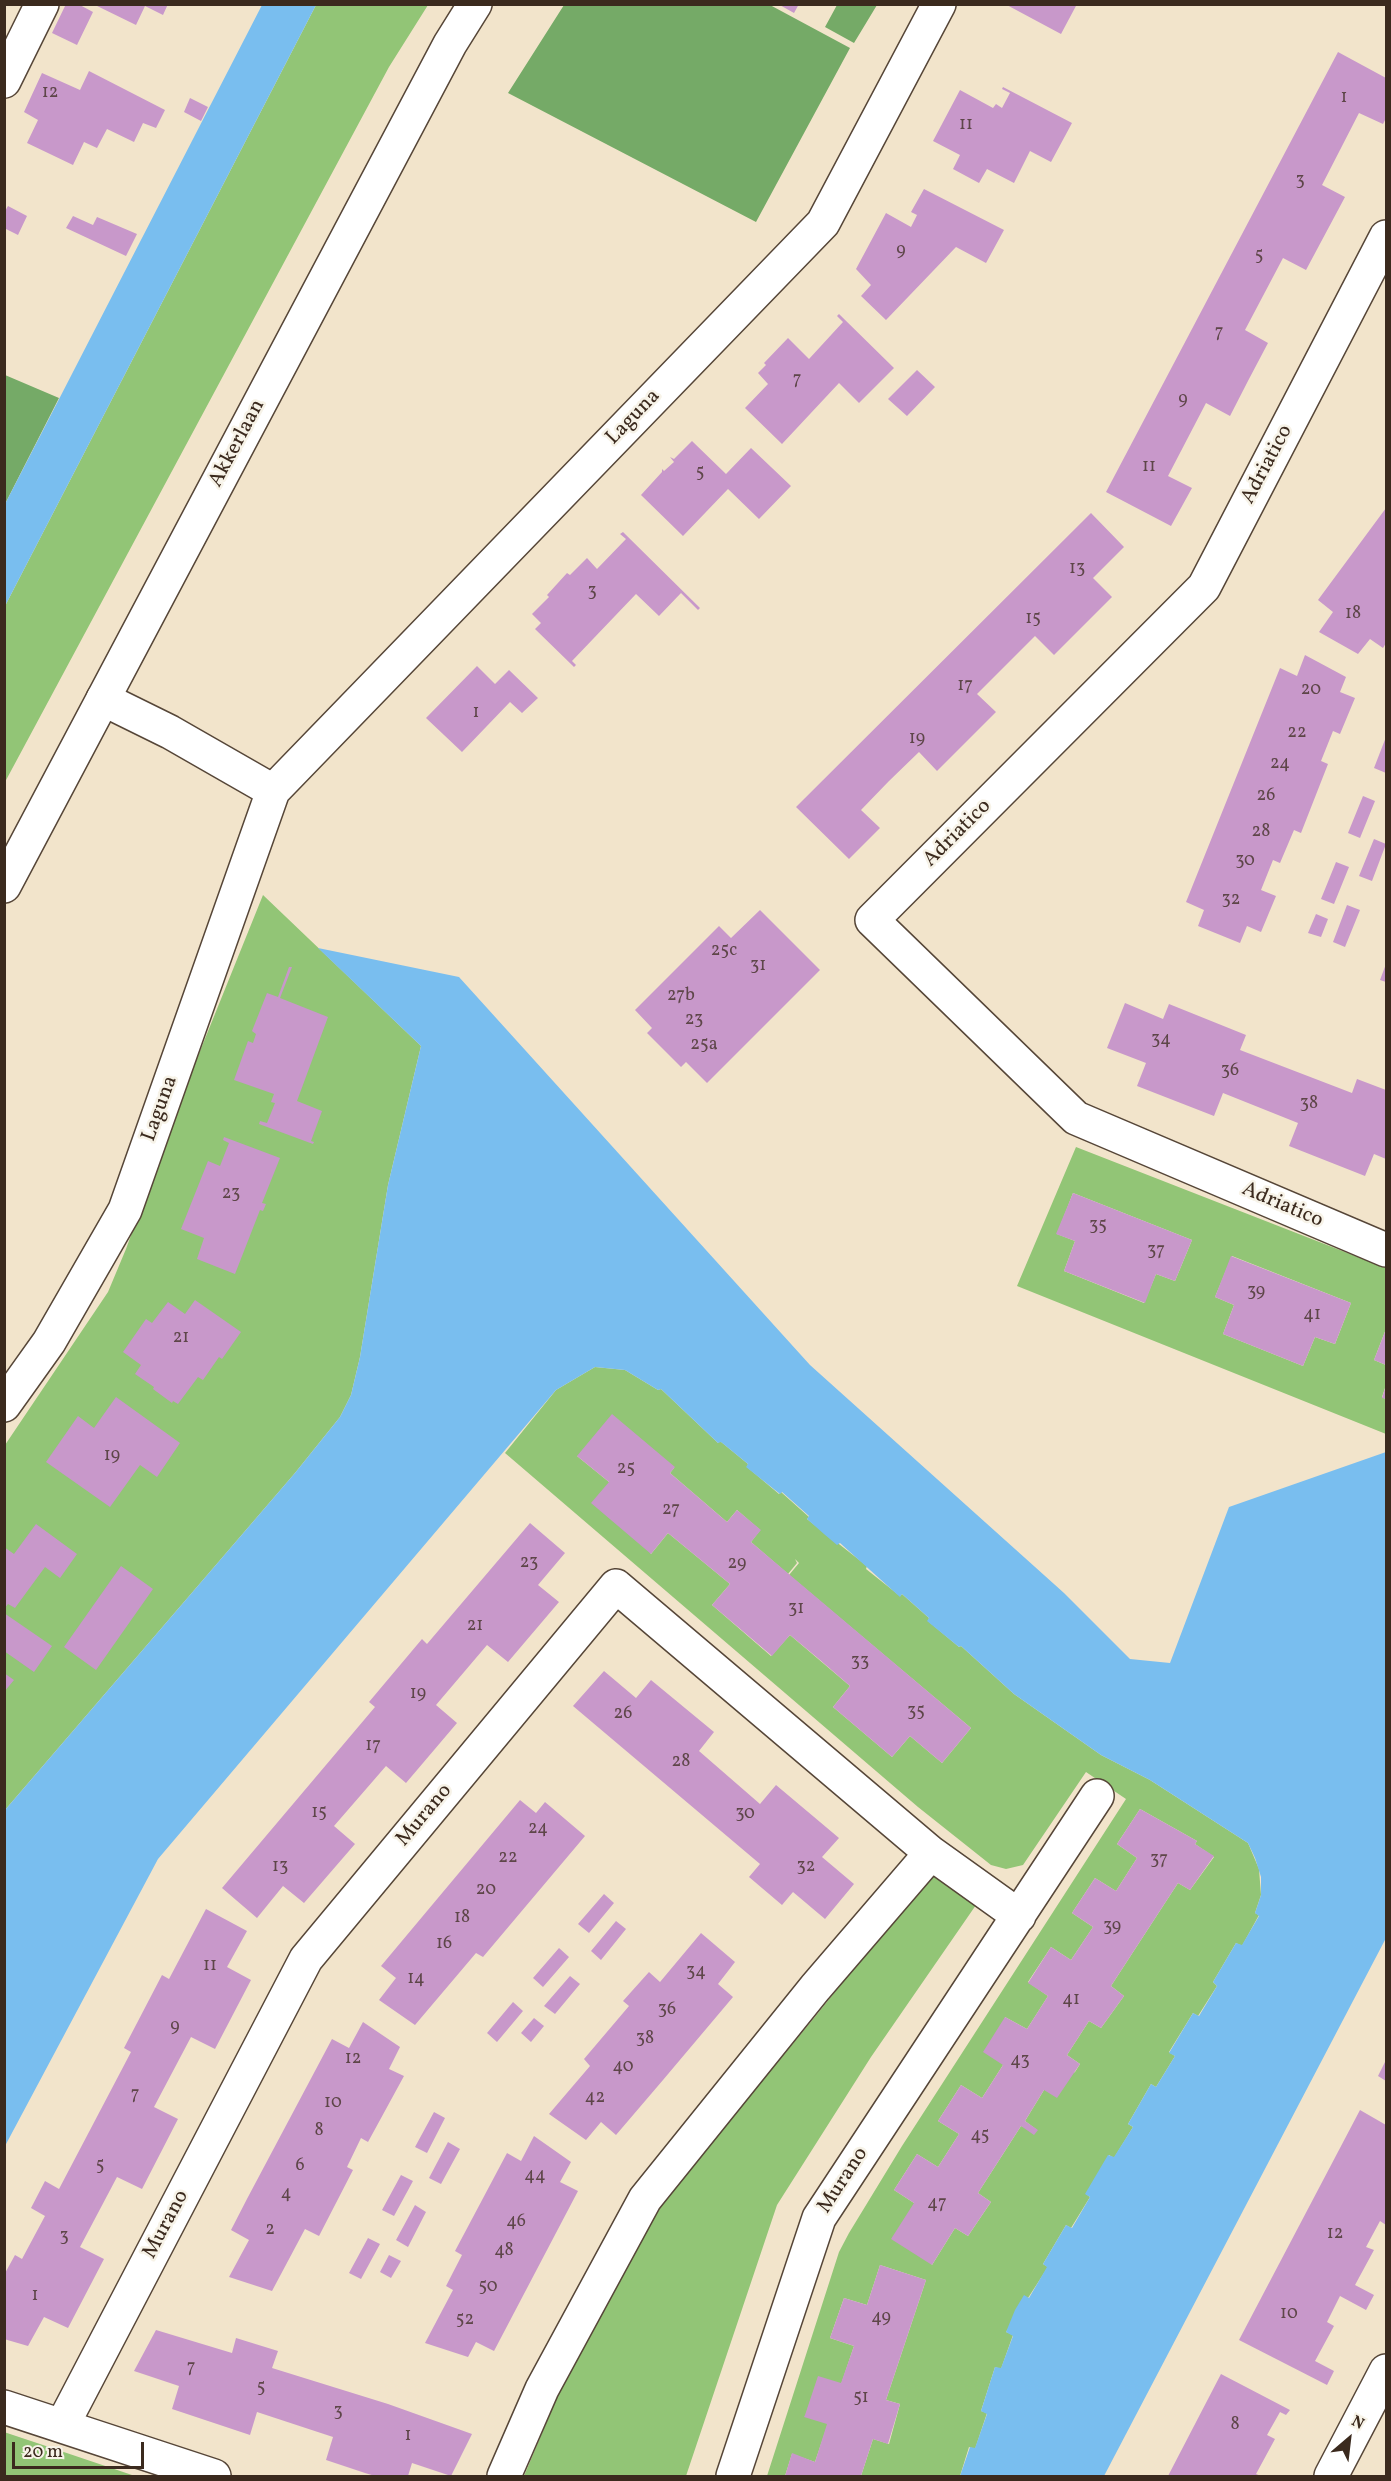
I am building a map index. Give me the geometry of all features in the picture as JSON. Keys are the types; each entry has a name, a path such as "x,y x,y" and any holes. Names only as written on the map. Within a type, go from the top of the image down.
{"street":[{"path":"4,81 42,4"},
{"name":"Akkerlaan","path":"4,886 450,44 475,4"},
{"name":"Laguna","path":"4,1405 49,1342 125,1210 273,791 823,223 939,4"},
{"name":"Adriatico","path":"1386,237 1204,587 872,920 1076,1118 1386,1250"},
{"path":"103,699 170,732 273,791"},
{"name":"Murano","path":"62,2426 306,1959 616,1586 931,1853 1019,1916"},
{"name":"Murano","path":"733,2476 819,2218 1097,1796"},
{"path":"504,2476 542,2389 645,2199 815,1988 931,1853"},
{"path":"1331,2476 1386,2371"},
{"path":"4,2407 214,2476"}],"green space":[{"path":"316,5 428,5 389,67 5,782 5,606"},
{"path":"564,5 770,5 850,48 756,222 508,93"},
{"path":"837,5 877,5 854,43 825,27"},
{"path":"5,375 59,398 5,504"},
{"path":"263,895 421,1046 388,1185 360,1357 351,1395 340,1417 295,1473 5,1810 5,1445 108,1292 177,1108"},
{"path":"1076,1147 1386,1268 1386,1329 1374,1360 1386,1365 1386,1385 1382,1397 1386,1399 1386,1434 1017,1286","holes":["1073,1193 1192,1240 1175,1281 1156,1274 1144,1303 1064,1271 1075,1241 1057,1234","1232,1256 1351,1303 1335,1344 1315,1337 1303,1366 1223,1334 1234,1305 1215,1297"]},
{"path":"595,1367 625,1370 658,1390 661,1389 718,1443 720,1441 748,1464 747,1467 779,1494 781,1492 809,1517 807,1519 867,1566 866,1569 900,1596 902,1594 929,1618 928,1621 959,1647 961,1646 1014,1694 1101,1755 1150,1780 1248,1843 1259,1869 1261,1895 1255,1913 1259,1915 1242,1946 1236,1943 1213,1982 1217,1986 1198,2016 1193,2013 1169,2052 1175,2056 1156,2087 1151,2084 1128,2124 1133,2127 1114,2158 1109,2155 1086,2194 1090,2197 1071,2228 1066,2225 1043,2264 1048,2267 1006,2332 1013,2335 1001,2369 995,2367 981,2411 987,2413 975,2449 969,2447 960,2476 861,2476 873,2439 889,2444 900,2404 886,2400 926,2280 880,2265 867,2305 844,2298 830,2338 854,2346 815,2462 792,2454 785,2476 767,2476 839,2252 849,2233 902,2146 1126,1799 1086,1772 1023,1865 1006,1869 991,1865 918,1807 505,1453 556,1390","holes":["577,1456 674,1468 670,1473 727,1522 737,1510 760,1530 751,1542 788,1574 797,1563 795,1559 799,1563 789,1575 971,1728 942,1763 910,1736 892,1757 833,1707 850,1686 790,1635 771,1656 712,1605 730,1584 668,1533 651,1554 609,1482","1140,1809 1197,1841 1195,1844 1214,1857 1190,1890 1178,1883 1111,1986 1124,1996 1101,2028 1089,2021 1067,2055 1080,2064 1075,2072 1044,2090 1025,2121 1037,2130 1021,2126 978,2193 991,2202 968,2236 955,2228 932,2265 914,2203 894,2190 917,2154 938,2167 959,2134 938,2121 961,2085 982,2098 1003,2065 1005,2017 1027,2029 1048,1996 1028,1982 1051,1947 1071,1960 1093,1927 1072,1913 1095,1878 1116,1891 1137,1858 1117,1844"]},
{"path":"932,1871 976,1905 871,2057 777,2205 686,2476 524,2476 558,2395 659,2206"},
{"path":"4,2432 37,2443 135,2476 5,2476"}],"water":[{"path":"262,5 316,5 5,606 5,504"},
{"path":"318,948 459,977 810,1365 1064,1593 1130,1659 1170,1663 1229,1507 1386,1452 1386,1938 1104,2476 960,2476 970,2447 975,2448 987,2414 981,2411 995,2367 1001,2368 1013,2336 1006,2332 1015,2310 1024,2295 1029,2298 1047,2267 1043,2264 1066,2225 1072,2228 1090,2197 1085,2194 1108,2155 1114,2157 1133,2127 1128,2124 1151,2084 1156,2087 1175,2056 1169,2053 1193,2013 1199,2016 1217,1986 1213,1982 1236,1943 1242,1945 1259,1916 1255,1913 1261,1895 1261,1877 1255,1858 1248,1843 1150,1780 1101,1755 1014,1694 961,1646 959,1647 927,1621 929,1618 902,1594 900,1597 840,1543 837,1545 824,1534 807,1519 809,1516 782,1492 780,1494 746,1467 748,1464 721,1442 718,1443 661,1389 658,1390 625,1370 595,1367 556,1390 158,1859 5,2146 5,1810 295,1473 340,1417 351,1395 360,1357 388,1185 421,1046"}],"building":[{"path":"66,4 78,4 93,12 77,45 52,33"},
{"path":"93,4 168,4 163,15 145,6 136,25"},
{"path":"778,4 799,4 794,13"},
{"path":"1005,4 1077,4 1061,34"},
{"path":"1338,52 1386,78 1386,118 1383,124 1359,113 1322,185 1345,197 1306,270 1283,258 1245,330 1268,343 1230,416 1206,403 1168,476 1192,488 1171,526 1106,492"},
{"path":"89,71 165,110 156,128 143,123 134,142 107,129 97,148 84,142 73,165 27,143 38,120 24,112 42,73 80,90"},
{"path":"1003,87 1072,123 1051,162 1030,151 1014,183 987,169 979,183 953,169 960,155 933,141 960,90 993,108 996,104 1002,108 1010,93 1002,89"},
{"path":"190,98 208,107 201,121 184,112"},
{"path":"924,189 1004,230 986,263 956,247 886,320 861,296 871,285 856,269 886,213 911,227 917,215 911,212"},
{"path":"8,206 27,216 18,235 4,228 4,213"},
{"path":"73,216 93,225 97,217 137,234 126,256 66,228"},
{"path":"839,314 894,368 859,403 839,383 782,444 745,408 768,384 758,373 766,365 764,363 788,338 809,359 843,322 837,316"},
{"path":"917,370 935,387 907,416 888,399"},
{"path":"692,441 726,474 751,448 791,486 759,519 728,489 683,536 641,495 662,472 662,469 664,471 674,462 670,457 674,459"},
{"path":"1386,508 1386,643 1383,648 1370,639 1358,654 1319,632 1333,612 1318,600"},
{"path":"1091,513 1124,547 1093,578 1112,597 1054,655 1035,636 977,694 996,712 937,771 919,752 889,781 861,810 880,828 849,859 796,807"},
{"path":"623,532 700,608 698,610 681,593 659,616 636,594 572,661 576,665 574,667 535,629 541,623 532,614 549,597 547,595 567,573 570,575 587,558 597,569 626,539 620,534"},
{"path":"1305,655 1346,677 1340,692 1355,698 1340,734 1333,731 1321,761 1328,764 1301,833 1294,830 1280,863 1273,860 1261,890 1276,896 1261,932 1247,926 1240,943 1198,926 1204,910 1186,902 1280,668 1297,676"},
{"path":"477,666 495,684 509,670 538,698 522,713 510,702 462,752 426,718"},
{"path":"1386,737 1386,773 1374,768"},
{"path":"1363,796 1375,801 1360,838 1348,833"},
{"path":"1374,839 1386,844 1372,881 1359,876"},
{"path":"1336,862 1349,867 1334,904 1321,899"},
{"path":"1347,905 1360,910 1345,947 1333,942"},
{"path":"760,910 820,970 707,1083 686,1062 681,1067 647,1033 652,1028 635,1010 719,926 731,938"},
{"path":"1316,914 1328,919 1321,937 1308,933"},
{"path":"1386,964 1386,982 1380,980"},
{"path":"289,967 292,967 280,998 328,1017 297,1101 322,1111 311,1141 314,1142 313,1144 259,1124 260,1121 267,1123 275,1103 271,1102 274,1094 234,1080 248,1041 253,1043 256,1034 252,1031 267,993 278,997"},
{"path":"1125,1003 1163,1019 1169,1004 1246,1035 1240,1050 1352,1093 1357,1079 1386,1090 1386,1159 1374,1154 1365,1176 1289,1146 1298,1123 1223,1093 1214,1116 1137,1086 1146,1063 1107,1048"},
{"path":"224,1137 280,1158 262,1203 266,1204 263,1211 260,1210 235,1274 197,1259 204,1238 181,1229 208,1161 220,1166 229,1143 223,1140"},
{"path":"1073,1193 1192,1240 1175,1281 1156,1274 1145,1303 1064,1271 1075,1241 1056,1234"},
{"path":"1231,1256 1351,1303 1335,1344 1315,1337 1303,1366 1223,1334 1234,1305 1215,1297"},
{"path":"195,1300 241,1332 222,1359 219,1357 203,1380 198,1377 178,1404 173,1401 172,1403 135,1374 141,1365 123,1352 146,1319 152,1323 168,1302 185,1314"},
{"path":"1386,1329 1386,1365 1374,1360"},
{"path":"1386,1385 1386,1399 1382,1398"},
{"path":"116,1397 180,1443 157,1477 140,1465 110,1507 46,1462 78,1416 94,1428"},
{"path":"612,1414 675,1467 670,1473 727,1522 737,1510 761,1530 751,1542 971,1728 942,1763 910,1736 892,1757 833,1707 850,1686 820,1660 790,1635 772,1656 712,1605 730,1584 668,1533 651,1554 591,1503 609,1482 577,1456"},
{"path":"530,1523 565,1553 538,1585 559,1602 508,1662 487,1645 436,1705 457,1723 406,1783 386,1766 334,1826 355,1844 304,1903 283,1886 257,1918 222,1888 375,1707 369,1702 422,1639 427,1644"},
{"path":"36,1524 77,1554 60,1578 45,1567 15,1608 8,1604 4,1609 4,1547 14,1554"},
{"path":"121,1566 153,1589 96,1670 64,1647"},
{"path":"4,1613 52,1646 34,1672 4,1651"},
{"path":"604,1671 636,1698 651,1680 714,1732 699,1751 760,1804 776,1785 839,1838 822,1857 854,1884 825,1919 793,1892 782,1905 749,1877 760,1864 573,1706"},
{"path":"4,1673 14,1680 4,1692"},
{"path":"520,1800 536,1813 545,1802 585,1836 483,1957 476,1953 415,2025 379,2000 396,1978 381,1966"},
{"path":"1140,1809 1197,1841 1195,1844 1214,1856 1190,1890 1178,1883 1111,1986 1124,1996 1101,2028 1089,2021 1067,2055 1080,2064 1057,2098 1044,2090 1025,2121 1038,2130 1034,2135 1021,2126 978,2193 991,2202 968,2236 955,2228 932,2265 891,2239 914,2203 894,2190 917,2154 938,2167 959,2134 938,2121 961,2085 982,2098 1003,2065 983,2052 1005,2017 1027,2029 1048,1996 1028,1983 1051,1947 1071,1960 1093,1927 1072,1913 1095,1878 1116,1891 1137,1858 1117,1844"},
{"path":"604,1894 614,1903 589,1933 578,1924"},
{"path":"206,1909 247,1931 227,1967 251,1980 215,2049 191,2037 154,2107 178,2119 142,2189 117,2177 80,2247 104,2259 68,2328 44,2317 28,2346 4,2339 4,2275 15,2255 22,2259 45,2216 31,2208 45,2181 59,2189 131,2052 124,2048 162,1975 169,1979"},
{"path":"616,1921 626,1929 601,1960 591,1951"},
{"path":"701,1933 735,1962 718,1984 733,1997 616,2135 601,2122 586,2140 549,2114 590,2066 584,2059 629,2006 623,2001 649,1972 660,1982"},
{"path":"559,1948 569,1957 543,1987 533,1978"},
{"path":"570,1976 580,1984 555,2014 544,2006"},
{"path":"513,2002 523,2011 497,2042 487,2033"},
{"path":"534,2018 544,2026 531,2042 521,2033"},
{"path":"363,2022 400,2047 389,2069 404,2076 368,2142 361,2138 347,2167 353,2170 319,2236 305,2229 272,2291 229,2277 249,2240 231,2230 248,2197 332,2039 349,2048"},
{"path":"1386,2060 1386,2081 1378,2076"},
{"path":"1360,2110 1386,2125 1386,2225 1380,2221 1366,2247 1374,2250 1355,2285 1374,2295 1366,2310 1340,2296 1327,2322 1334,2326 1315,2361 1334,2371 1327,2385 1239,2340"},
{"path":"434,2112 445,2118 427,2153 415,2147"},
{"path":"534,2136 571,2162 560,2182 578,2191 494,2351 476,2342 468,2357 425,2343 453,2290 446,2286 462,2255 455,2251 507,2153 521,2161"},
{"path":"448,2142 460,2149 441,2184 429,2178"},
{"path":"401,2175 413,2181 394,2216 382,2210"},
{"path":"415,2205 426,2212 408,2247 396,2240"},
{"path":"368,2238 380,2244 361,2279 349,2273"},
{"path":"389,2255 401,2261 391,2278 380,2272"},
{"path":"880,2265 926,2280 886,2400 900,2404 888,2444 873,2439 861,2476 785,2476 792,2453 815,2462 827,2424 804,2417 818,2376 841,2383 854,2346 830,2338 844,2298 867,2305"},
{"path":"156,2330 232,2353 236,2338 278,2351 272,2368 388,2404 472,2434 451,2476 412,2463 408,2476 375,2476 365,2473 326,2460 333,2437 257,2412 250,2435 172,2409 179,2386 134,2371"},
{"path":"1221,2374 1290,2410 1286,2415 1280,2412 1267,2435 1275,2439 1256,2474 1261,2476 1168,2476"}]}
